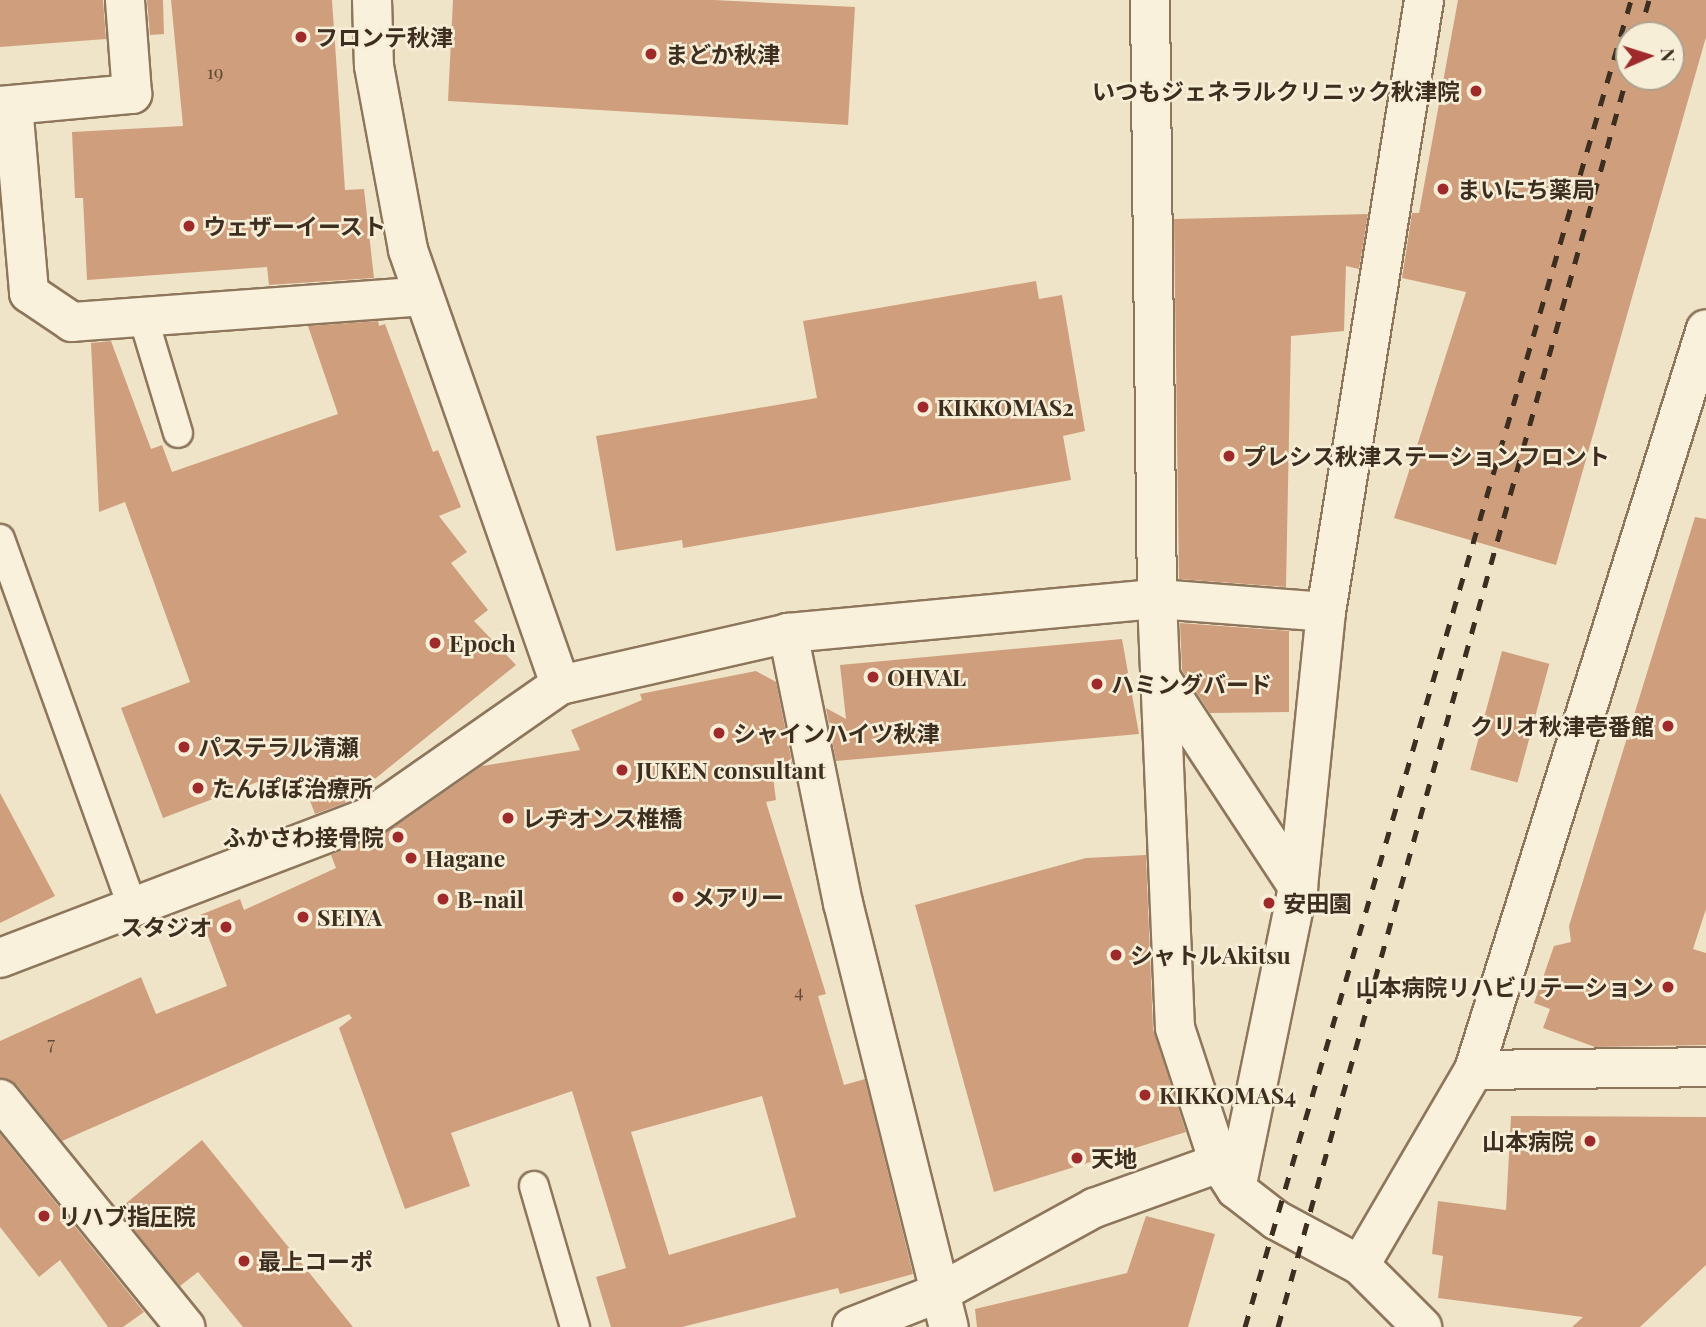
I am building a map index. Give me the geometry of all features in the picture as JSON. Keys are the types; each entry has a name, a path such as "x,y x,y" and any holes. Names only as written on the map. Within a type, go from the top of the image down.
{"street":[{"path":"125,0 132,94 6,105 29,293 72,322 423,296"},
{"path":"372,0 374,66 390,161 423,296 560,685"},
{"path":"1150,0 1157,599 1175,1028 1227,1176 1276,1220 1360,1265 1422,1327"},
{"path":"1227,1176 1298,887 1326,612 1424,0"},
{"path":"1360,1265 1474,1070 1706,329"},
{"path":"0,958 372,816 560,685 788,633 1157,599 1326,612"},
{"path":"788,633 843,903 945,1310"},
{"path":"1162,680 1298,887"},
{"path":"1474,1070 1706,1067"},
{"path":"0,1099 184,1327"},
{"path":"852,1327 945,1310 1094,1208 1227,1176"}],"lane":[{"path":"143,317 178,433"},
{"path":"0,539 134,908"},
{"path":"534,1186 575,1327"}],"building":[{"path":"0,0 103,0 106,39 0,47"},
{"path":"147,0 163,0 164,34 150,35"},
{"path":"171,0 332,0 345,190 364,189 374,278 269,285 267,267 87,280 83,198 75,198 72,132 183,126"},
{"name":"まどか秋津","path":"453,0 714,0 855,7 848,125 448,101"},
{"path":"1458,0 1706,0 1706,37 1556,565 1394,518 1466,292 1402,278 1412,213 1419,213"},
{"name":"プレシス秋津ステーションフロント","path":"1368,214 1359,269 1346,266 1344,331 1291,336 1286,587 1179,579 1174,219"},
{"name":"KIKKOMAS2","path":"1036,281 1039,299 1062,295 1085,431 1063,436 1071,480 683,548 682,540 616,551 596,436 817,398 803,321"},
{"path":"378,321 379,326 385,324 433,452 438,450 461,507 439,516 467,552 451,563 488,610 474,621 516,665 345,803 315,814 304,785 264,800 257,782 163,818 121,708 190,682 125,502 99,512 91,343 111,341 151,449 162,445 172,472 338,414 308,326"},
{"path":"1695,517 1706,519 1706,909 1693,949 1706,953 1706,1045 1595,1047 1543,1028 1550,1009 1534,1003 1554,946 1571,942 1569,926"},
{"path":"1180,623 1289,631 1289,712 1210,713 1182,670"},
{"path":"1122,639 1139,734 836,761 826,708 846,719 840,665"},
{"path":"1502,651 1549,664 1517,782 1470,770"},
{"path":"756,671 776,682 794,773 773,777 776,800 766,802 826,994 818,996 844,1085 865,1079 913,1274 840,1294 838,1288 682,1327 611,1327 596,1277 626,1268 572,1091 451,1133 470,1186 405,1209 339,1028 352,1018 349,1014 62,1141 17,1085 0,1078 0,1041 141,977 156,1014 227,986 200,915 240,899 244,910 336,868 331,855 384,834 482,766 580,750 571,730 642,700 640,694","holes":["762,1096 796,1217 669,1255 631,1132"]},
{"path":"0,793 55,896 0,923"},
{"path":"1146,855 1153,1029 1186,1132 994,1192 915,905 1086,858"},
{"path":"1511,1116 1706,1117 1706,1265 1640,1327 1572,1327 1583,1317 1438,1298 1443,1256 1432,1254 1438,1201 1506,1210"},
{"path":"0,1134 144,1312 123,1327 108,1327 60,1260 39,1277 0,1227"},
{"name":"最上コーポ","path":"202,1140 353,1327 243,1327 198,1272 180,1286 118,1210"},
{"path":"1146,1216 1215,1234 1188,1327 977,1327 975,1309 1127,1273"}],"railway":[{"path":"1245,1327 1631,0"},
{"path":"1643,21 1649,0"},
{"path":"1278,1327 1623,91"}],"place":[{"name":"フロンテ秋津","path":"301,37"},
{"name":"まどか秋津","path":"651,54"},
{"name":"いつもジェネラルクリニック秋津院","path":"1476,91"},
{"name":"まいにち薬局","path":"1443,189"},
{"name":"ウェザーイースト","path":"189,226"},
{"name":"KIKKOMAS2","path":"923,407"},
{"name":"プレシス秋津ステーションフロント","path":"1229,456"},
{"name":"Epoch","path":"435,643"},
{"name":"OHVAL","path":"873,677"},
{"name":"ハミングバード","path":"1097,684"},
{"name":"クリオ秋津壱番館","path":"1668,726"},
{"name":"シャインハイツ秋津","path":"719,733"},
{"name":"パステラル清瀬","path":"184,747"},
{"name":"JUKEN consultant","path":"622,770"},
{"name":"たんぽぽ治療所","path":"198,788"},
{"name":"レヂオンス椎橋","path":"508,818"},
{"name":"ふかさわ接骨院","path":"398,837"},
{"name":"Hagane","path":"411,858"},
{"name":"メアリー","path":"678,897"},
{"name":"B-nail","path":"443,899"},
{"name":"安田園","path":"1269,903"},
{"name":"SEIYA","path":"303,917"},
{"name":"スタジオ","path":"226,927"},
{"name":"シャトルAkitsu","path":"1116,955"},
{"name":"山本病院リハビリテーション","path":"1668,987"},
{"name":"KIKKOMAS4","path":"1145,1095"},
{"name":"山本病院","path":"1590,1141"},
{"name":"天地","path":"1077,1158"},
{"name":"リハブ指圧院","path":"44,1216"},
{"name":"最上コーポ","path":"244,1261"}]}
